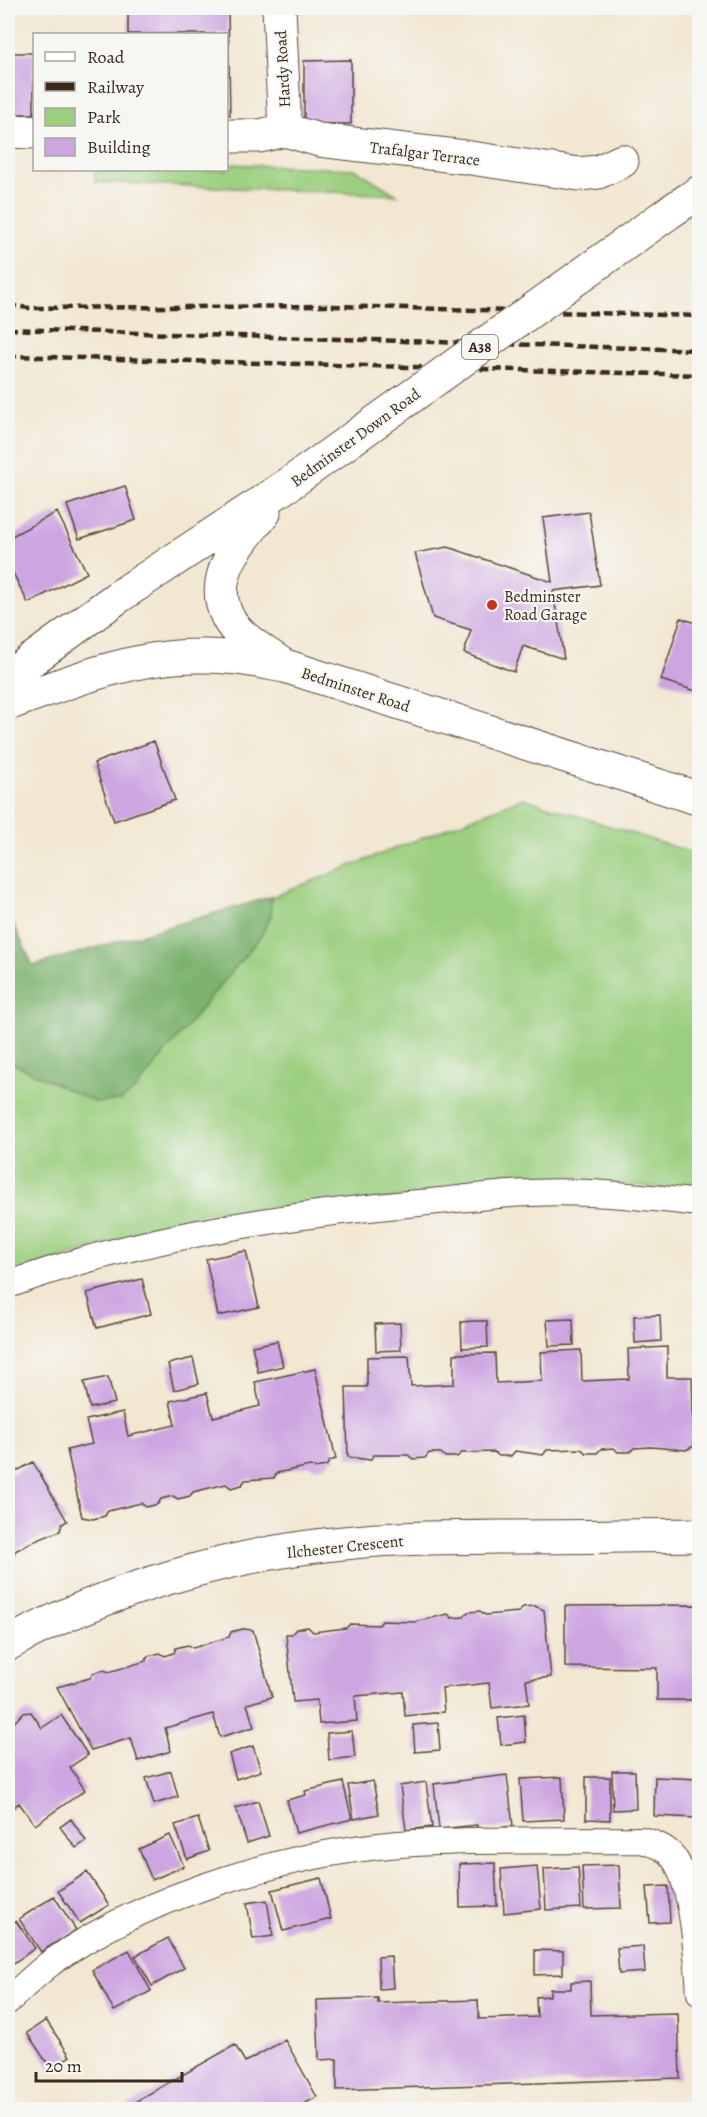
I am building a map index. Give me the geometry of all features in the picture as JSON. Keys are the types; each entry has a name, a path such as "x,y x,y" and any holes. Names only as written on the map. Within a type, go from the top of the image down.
{"main road":[{"name":"Hardy Road","path":"279,8 285,130"},
{"name":"Trafalgar Terrace","path":"228,136 260,136 285,130 319,140 464,157 579,174 598,172 622,161"},
{"path":"8,131 33,132"},
{"name":"Bedminster Down Road","path":"8,677 118,597 289,484 699,192"},
{"name":"A38","path":"285,666 241,633 227,617 222,580 238,543 289,484"},
{"name":"Bedminster Road","path":"8,704 114,668 149,660 197,656 237,658 285,666 699,799"},
{"name":"Ilchester Crescent","path":"8,1644 101,1602 170,1577 259,1556 352,1542 409,1538 699,1535"}],"lane":[{"path":"8,1284 116,1253 238,1224 380,1207 532,1192 645,1197 699,1203"},
{"path":"8,2001 52,1963 117,1924 233,1876 323,1854 413,1843 642,1840 664,1848 675,1859 681,1874 697,1951 699,1993"}],"green space":[{"path":"228,164 355,169 397,195 95,182 95,171 228,171"},
{"path":"523,798 699,855 699,1192 612,1183 209,1212 8,1275 8,913 33,966 272,897"},
{"path":"271,897 271,915 261,936 134,1091 120,1101 94,1102 8,1061 8,913 33,966"}],"building":[{"path":"128,8 228,8 230,115 228,115 228,33 128,33"},
{"path":"9,53 33,53 33,114 8,114"},
{"path":"351,60 351,124 304,124 304,61"},
{"path":"125,486 136,520 79,539 67,505"},
{"path":"57,512 87,573 28,603 8,563 8,538"},
{"name":"Bedminster Road Garage","path":"589,512 600,585 553,591 564,659 523,646 514,672 464,653 471,630 433,618 415,553 448,547 552,582 543,518"},
{"path":"681,618 699,624 699,692 661,680"},
{"path":"154,741 175,800 114,821 94,763"},
{"path":"246,1251 259,1307 218,1316 206,1259"},
{"path":"142,1279 151,1314 97,1328 87,1293"},
{"path":"660,1315 661,1341 635,1343 634,1316"},
{"path":"573,1319 574,1345 549,1346 547,1320"},
{"path":"487,1321 488,1347 462,1348 461,1322"},
{"path":"400,1323 401,1350 376,1351 375,1324"},
{"path":"277,1341 283,1366 258,1372 252,1346"},
{"path":"667,1347 667,1377 692,1377 694,1446 686,1450 651,1447 634,1448 630,1452 618,1452 614,1448 601,1449 597,1453 586,1453 581,1449 547,1450 543,1455 515,1451 511,1456 499,1456 494,1452 461,1453 457,1457 429,1453 425,1458 413,1459 408,1455 374,1455 370,1460 348,1457 346,1387 367,1387 367,1357 409,1356 411,1386 454,1384 454,1354 495,1353 496,1383 542,1381 541,1352 581,1350 582,1381 629,1379 628,1349"},
{"path":"193,1358 199,1384 174,1390 168,1364"},
{"path":"315,1369 336,1459 330,1461 326,1466 315,1468 310,1466 277,1473 274,1478 245,1480 242,1485 231,1488 226,1484 193,1492 190,1496 178,1499 173,1496 146,1507 141,1503 108,1511 105,1516 93,1519 82,1517 67,1450 92,1444 86,1420 123,1412 128,1436 175,1425 170,1401 207,1393 213,1417 236,1412 260,1406 255,1382"},
{"path":"108,1377 115,1403 90,1408 84,1382"},
{"path":"33,1462 67,1521 62,1524 60,1531 15,1551 13,1557 8,1560 8,1466 12,1474"},
{"path":"699,1605 699,1700 657,1700 657,1668 565,1667 565,1606"},
{"path":"535,1606 544,1610 551,1677 526,1680 529,1704 492,1708 489,1683 442,1688 444,1712 405,1716 403,1692 355,1696 357,1721 319,1724 317,1700 293,1702 286,1634 292,1634 296,1629 308,1627 313,1632 346,1628 350,1624 379,1625 382,1621 415,1622 448,1614 452,1618 464,1617 468,1612 480,1611 485,1615 519,1612 523,1607"},
{"path":"243,1629 253,1630 272,1697 247,1704 254,1727 220,1737 213,1714 165,1728 171,1751 138,1761 131,1738 91,1750 57,1687 90,1678 93,1673 104,1670 109,1672 146,1661 148,1656 160,1653 165,1656 174,1653 176,1648 188,1645 193,1648 229,1637 231,1632"},
{"path":"31,1712 42,1728 61,1715 88,1755 70,1767 85,1790 35,1825 19,1803 8,1812 8,1729 23,1713"},
{"path":"524,1715 526,1742 501,1745 498,1718"},
{"path":"438,1723 440,1750 415,1752 413,1725"},
{"path":"352,1731 355,1757 329,1760 327,1733"},
{"path":"253,1746 261,1771 236,1779 229,1754"},
{"path":"171,1771 178,1797 154,1804 146,1778"},
{"path":"612,1771 635,1771 636,1809 613,1810"},
{"path":"507,1775 513,1826 477,1831 477,1825 439,1829 434,1784"},
{"path":"562,1777 564,1819 523,1821 520,1779"},
{"path":"586,1777 610,1777 610,1820 586,1819"},
{"path":"655,1777 699,1779 697,1818 654,1816"},
{"path":"373,1781 379,1814 354,1819 348,1785"},
{"path":"343,1782 352,1819 296,1833 287,1800 306,1795 305,1791"},
{"path":"426,1782 432,1827 406,1830 400,1786"},
{"path":"258,1801 269,1836 247,1843 236,1808"},
{"path":"198,1818 209,1851 187,1859 175,1825"},
{"path":"71,1819 86,1841 76,1848 60,1827"},
{"path":"170,1835 184,1866 152,1880 139,1849"},
{"path":"495,1863 497,1906 460,1907 459,1864"},
{"path":"619,1865 621,1908 584,1909 582,1866"},
{"path":"537,1866 541,1909 504,1913 501,1869"},
{"path":"578,1867 581,1908 546,1910 544,1869"},
{"path":"87,1872 109,1905 80,1923 58,1891"},
{"path":"321,1878 331,1919 283,1931 272,1890"},
{"path":"668,1886 670,1922 650,1923 647,1887"},
{"path":"54,1896 76,1930 41,1952 19,1919"},
{"path":"267,1900 273,1936 253,1939 247,1903"},
{"path":"16,1921 35,1948 8,1967 8,1927"},
{"path":"168,1938 184,1968 152,1986 135,1956"},
{"path":"643,1946 645,1972 619,1974 617,1948"},
{"path":"129,1950 151,1991 114,2011 92,1970"},
{"path":"535,1950 563,1951 563,1974 535,1975"},
{"path":"391,1956 393,1988 379,1989 378,1957"},
{"path":"590,1981 591,2015 678,2013 680,2078 337,2090 337,2059 319,2060 317,2000 378,1998 378,2003 478,2000 479,2019 537,2017 536,1997 550,1996 550,1989 571,1989 571,1982"},
{"path":"46,2020 70,2056 51,2069 27,2033"},
{"path":"285,2040 317,2097 295,2109 124,2108 235,2045 245,2062"}],"railway":[{"path":"8,305 29,308 332,306 700,316"},
{"path":"8,329 700,350"},
{"path":"8,356 700,375"}],"place":[{"name":"Bedminster Road Garage","path":"492,605"}]}
